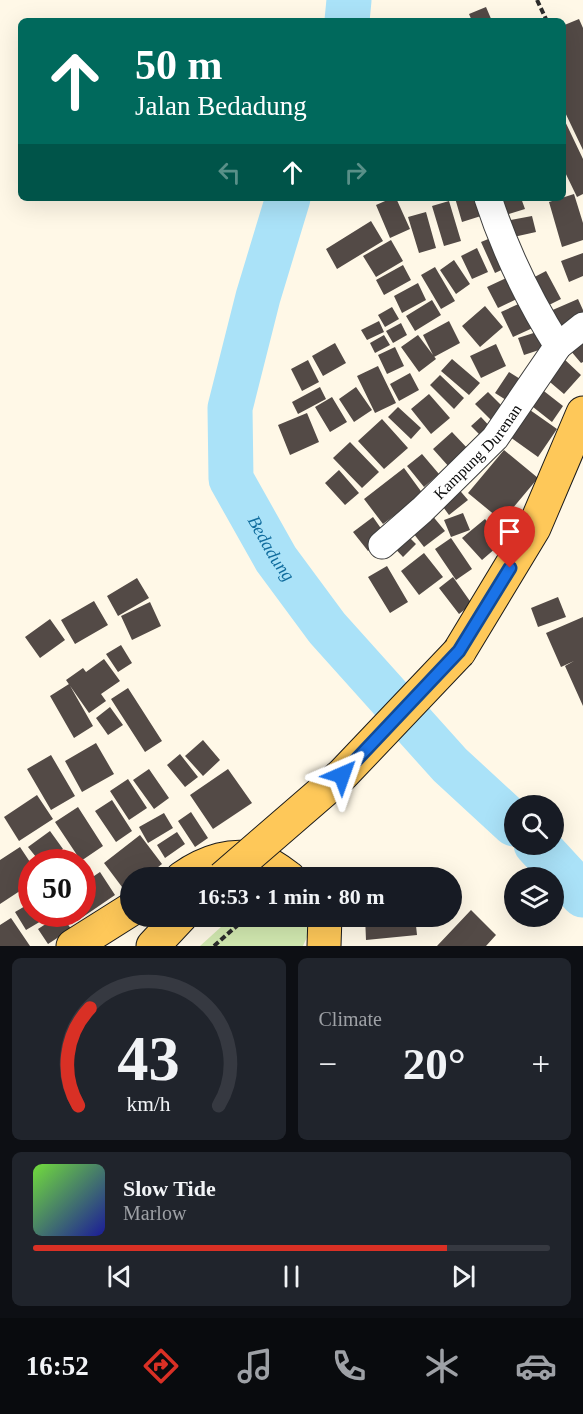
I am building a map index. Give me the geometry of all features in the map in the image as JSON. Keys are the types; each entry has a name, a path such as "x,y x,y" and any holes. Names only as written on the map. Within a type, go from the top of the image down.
{"main road":[{"path":"236,867 342,775 459,651 534,528 583,413"},
{"path":"202,867 226,857 246,856 264,861 273,867"},
{"path":"73,946 120,916"},
{"path":"153,946 171,927"},
{"path":"324,946 325,927"}],"street":[{"path":"489,201 499,230 522,281 558,346"},
{"name":"Kampung Durenan","path":"382,545 422,510 495,438 558,346 583,326"}],"path":[{"path":"537,0 546,18"},
{"path":"214,946 236,927"}],"green space":[{"path":"221,927 311,927 303,946 200,946"}],"building":[{"path":"486,7 491,18 471,18 469,14"},
{"path":"579,19 583,28 583,150 566,114 566,24"},
{"path":"566,123 583,159 583,194 577,197 566,174"},
{"path":"574,194 583,223 583,240 562,247 549,202 566,201 566,197"},
{"path":"385,201 397,201 410,229 390,238 376,205"},
{"path":"449,201 461,241 444,246 432,206"},
{"path":"456,201 477,201 481,216 462,222"},
{"path":"494,201 522,201 525,209 499,217"},
{"path":"426,212 436,248 419,253 408,217"},
{"path":"532,216 536,232 509,238 505,221"},
{"path":"371,221 383,241 337,269 326,249"},
{"path":"498,235 512,265 495,273 481,242"},
{"path":"391,240 403,261 376,277 363,256"},
{"path":"477,248 488,272 472,279 461,256"},
{"path":"583,253 583,276 569,282 561,261"},
{"path":"454,260 470,284 456,294 440,270"},
{"path":"403,265 411,280 384,295 376,280"},
{"path":"435,267 455,301 441,309 421,275"},
{"path":"546,271 561,299 539,310 525,282"},
{"path":"515,274 525,295 498,308 487,287"},
{"path":"418,283 426,300 402,313 394,296"},
{"path":"578,299 583,310 583,319 555,330 548,312"},
{"path":"432,300 441,315 415,331 406,316"},
{"path":"525,301 537,326 513,337 501,312"},
{"path":"485,306 503,327 480,347 462,326"},
{"path":"392,307 399,319 385,327 378,315"},
{"path":"379,321 384,332 367,340 361,330"},
{"path":"449,321 460,343 434,357 423,335"},
{"path":"401,323 407,335 393,343 386,331"},
{"path":"543,330 548,347 524,355 518,338"},
{"path":"384,335 390,345 375,353 370,343"},
{"path":"418,335 436,359 419,372 401,347"},
{"path":"583,339 583,362 581,363 570,350"},
{"path":"335,343 346,363 323,376 312,356"},
{"path":"496,344 506,366 481,378 470,356"},
{"path":"395,347 404,366 387,374 378,355"},
{"path":"562,357 581,375 564,394 544,377"},
{"path":"452,359 480,383 469,395 441,371"},
{"path":"308,360 319,382 302,391 291,369"},
{"path":"378,366 396,403 375,413 357,376"},
{"path":"509,372 525,382 511,403 495,393"},
{"path":"410,373 419,390 399,401 390,384"},
{"path":"440,375 464,398 454,409 430,385"},
{"path":"320,387 326,399 298,414 292,402"},
{"path":"356,387 372,410 354,422 339,399"},
{"path":"540,388 563,406 552,422 528,403"},
{"path":"488,392 506,410 494,423 475,404"},
{"path":"429,394 450,418 431,434 411,409"},
{"path":"332,397 347,422 330,432 315,407"},
{"path":"398,407 421,428 411,439 388,417"},
{"path":"530,410 557,429 538,457 510,437"},
{"path":"307,413 319,442 290,455 278,425"},
{"path":"481,417 494,431 485,440 471,426"},
{"path":"382,419 408,448 384,469 358,441"},
{"path":"452,432 469,450 450,468 433,449"},
{"path":"350,442 379,472 362,488 333,458"},
{"path":"504,450 538,478 502,521 468,493"},
{"path":"422,454 439,474 424,487 407,466"},
{"path":"404,468 423,494 383,524 364,499"},
{"path":"339,470 359,493 345,505 325,483"},
{"path":"456,486 468,500 449,515 438,500"},
{"path":"463,513 470,530 451,537 444,520"},
{"path":"431,514 445,531 424,547 410,529"},
{"path":"373,517 387,537 368,551 353,532"},
{"path":"485,519 504,541 482,560 462,538"},
{"path":"402,530 416,544 403,557 389,542"},
{"path":"451,538 472,569 456,580 435,549"},
{"path":"424,553 443,577 419,595 401,571"},
{"path":"387,566 408,602 390,613 368,577"},
{"path":"453,577 472,604 459,614 439,588"},
{"path":"137,578 149,598 118,616 107,596"},
{"path":"558,597 566,617 538,627 531,608"},
{"path":"94,601 108,625 75,644 61,620"},
{"path":"150,602 161,626 132,640 121,616"},
{"path":"583,617 583,706 565,666 574,661 561,667 546,633"},
{"path":"50,619 65,640 40,658 25,637"},
{"path":"121,645 132,663 118,672 106,654"},
{"path":"104,659 120,681 101,694 106,701 89,713 66,680 83,668 86,672"},
{"path":"69,684 93,726 74,738 50,696"},
{"path":"128,688 162,741 145,752 111,699"},
{"path":"110,707 123,725 108,735 96,718"},
{"path":"203,740 220,760 203,776 185,756"},
{"path":"96,743 114,774 82,792 65,761"},
{"path":"180,754 198,777 185,787 167,765"},
{"path":"51,755 75,796 51,810 27,769"},
{"path":"149,769 169,798 154,809 133,780"},
{"path":"228,769 252,803 213,829 190,795"},
{"path":"128,779 147,808 129,820 110,791"},
{"path":"37,795 53,819 19,841 4,817"},
{"path":"112,800 132,831 116,842 95,811"},
{"path":"78,807 103,846 96,851 73,849 55,822"},
{"path":"191,812 208,838 195,847 178,821"},
{"path":"164,813 173,828 148,843 139,827"},
{"path":"50,831 63,849 30,849 28,847"},
{"path":"177,832 185,844 165,858 157,845"},
{"path":"140,835 162,864 158,867 120,867 120,884 104,863"},
{"path":"20,847 21,849 18,849 18,892 0,904 0,860"},
{"path":"100,872 115,895 96,908 96,875"},
{"path":"471,910 496,935 486,946 437,946 455,927 462,927 462,920"},
{"path":"11,918 30,946 0,946 0,925"},
{"path":"41,927 70,927 71,929 48,944 38,929"},
{"path":"365,927 416,927 417,935 366,940"}],"waterway":[{"name":"Bedadung","path":"347,18 349,0"},
{"name":"Bedadung","path":"287,201 258,297 230,408 231,479 276,559 327,628 450,765 504,815"},
{"name":"Bedadung","path":"546,855 583,895"}],"route":[{"path":"342,775 459,651 510,568"}]}
